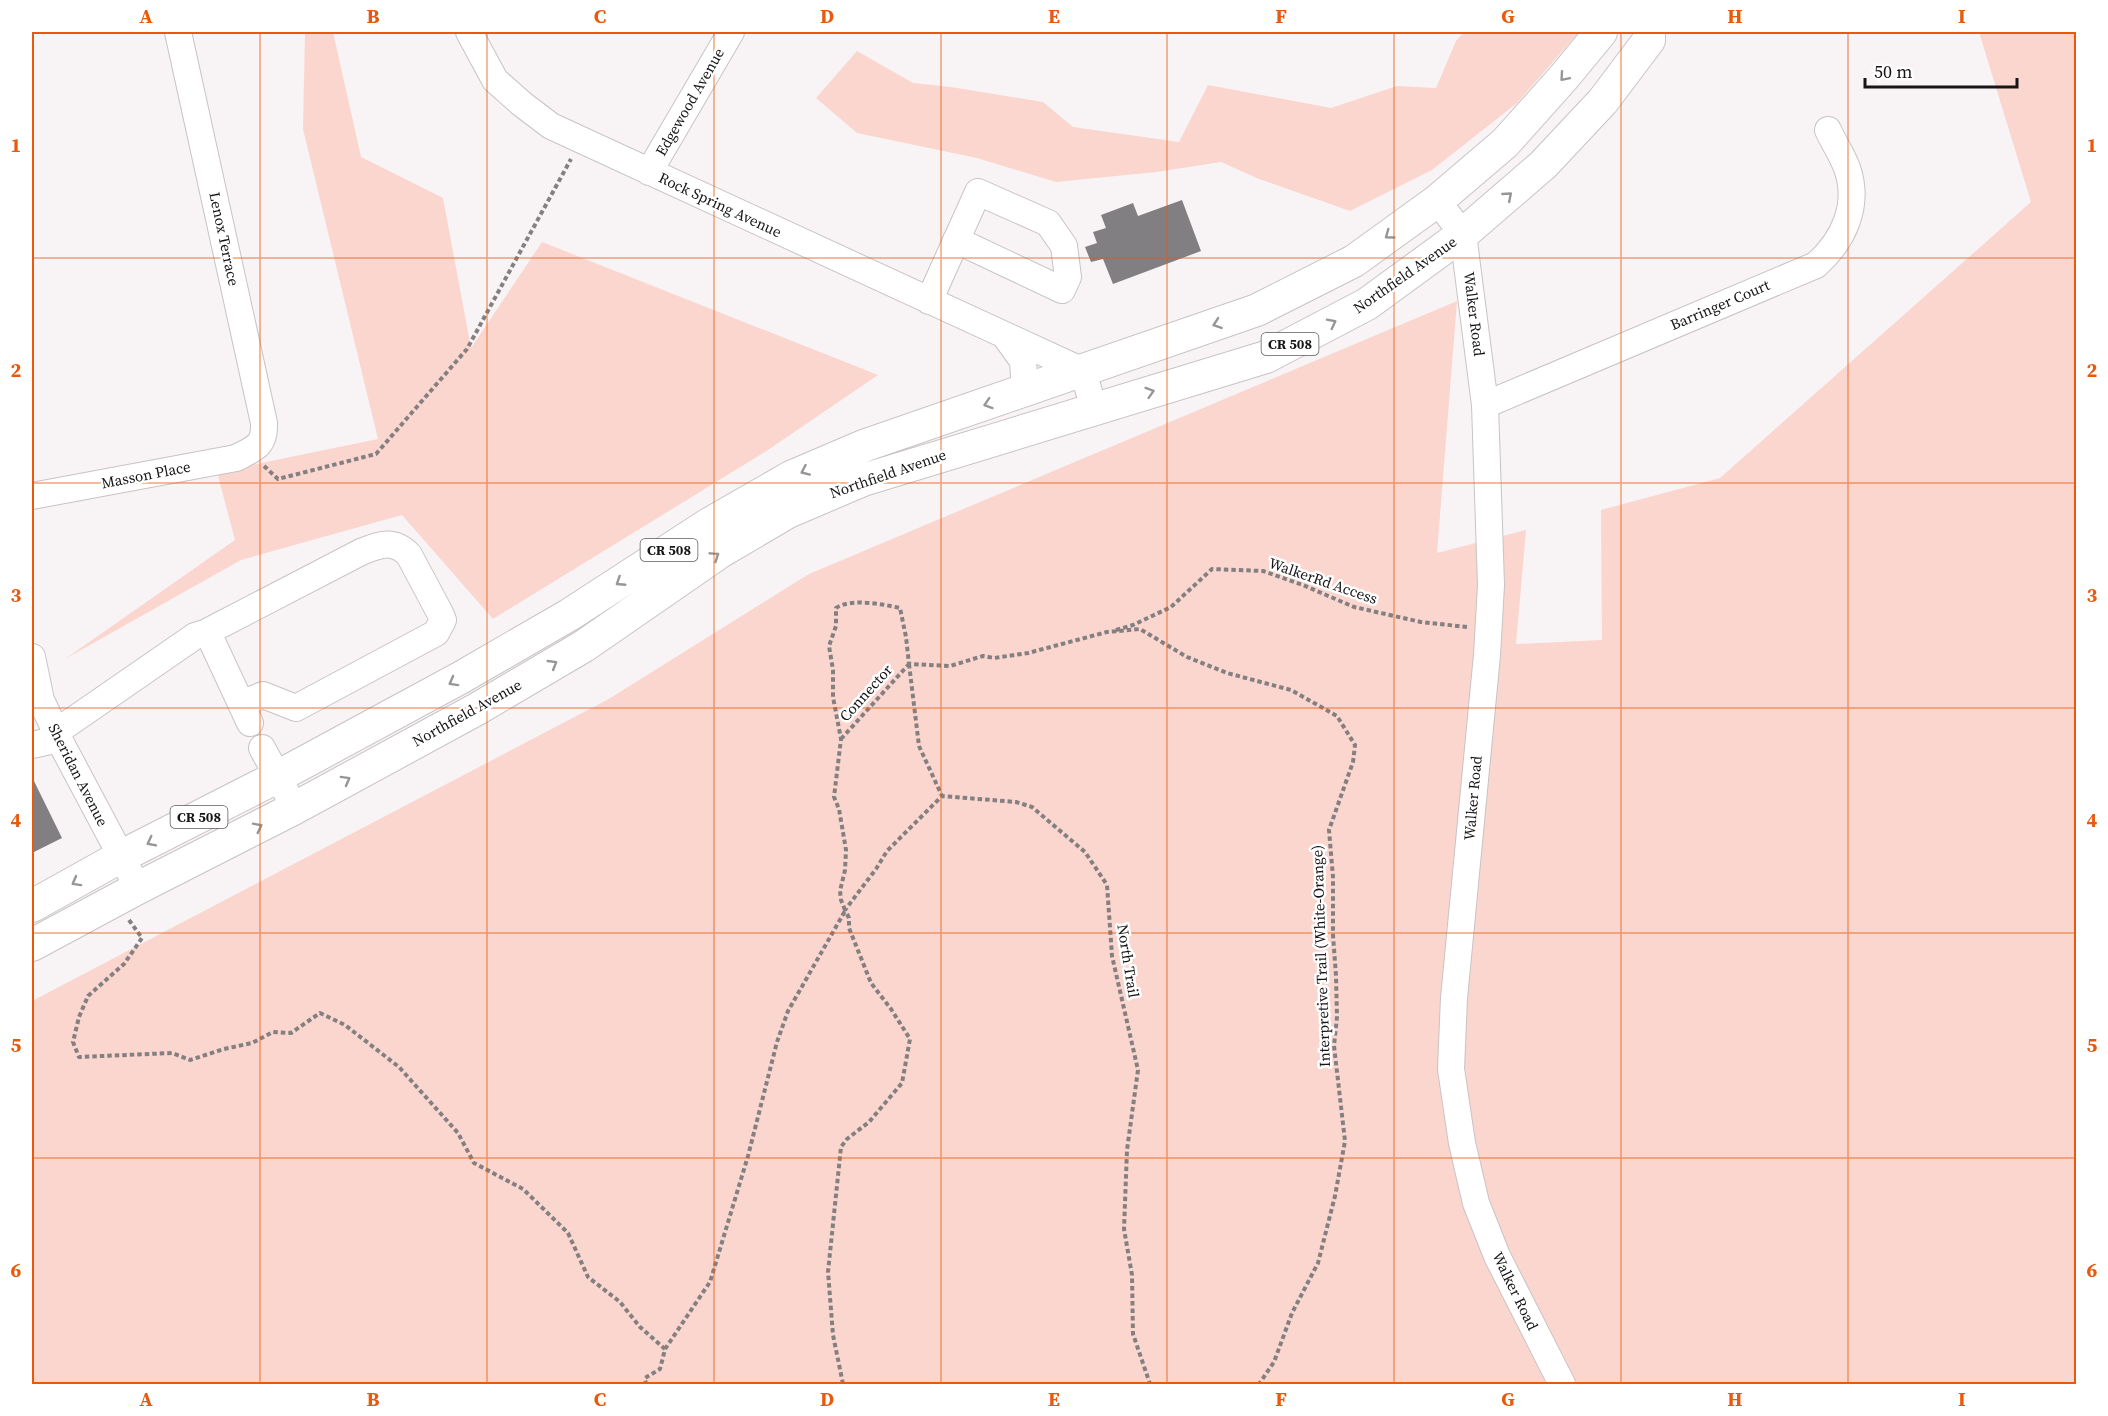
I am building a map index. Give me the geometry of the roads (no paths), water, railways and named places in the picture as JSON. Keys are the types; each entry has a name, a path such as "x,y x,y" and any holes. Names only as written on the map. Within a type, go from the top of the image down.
{"main road":[{"name":"Northfield Avenue","path":"32,906 278,777 460,678 569,615 709,524 791,477 866,445 1257,310 1354,261 1437,201 1505,143 1601,32"},
{"name":"Northfield Avenue","path":"32,945 295,808 477,709 584,646 720,552 788,512 863,480 1266,357 1367,304 1463,234 1543,165 1604,101 1649,40 1649,32"}],"street":[{"name":"Lenox Terrace","path":"178,32 264,423 265,436 253,449"},
{"name":"Rock Spring Avenue","path":"469,32 495,80 551,126 1083,371"},
{"name":"Edgewood Avenue","path":"649,172 731,32"},
{"name":"Barringer Court","path":"1485,405 1816,265 1829,253 1838,240 1846,225 1851,207 1852,189 1846,167 1827,130"},
{"path":"1437,201 1463,234"},
{"name":"Walker Road","path":"1463,234 1485,405 1491,585 1487,655 1454,998 1451,1069 1462,1143 1476,1203 1552,1380"},
{"path":"929,301 956,240"},
{"name":"Rock Spring Avenue","path":"1005,336 1023,361 1025,392"},
{"path":"1083,371 1094,409"},
{"name":"Masson Place","path":"32,496 236,458 253,449"},
{"path":"32,745 57,736 195,636 205,633 361,552 383,544 402,548 409,555 443,620 442,626 436,633 296,708 264,695 245,714 208,635 205,633"},
{"name":"Sheridan Avenue","path":"32,657 41,700 57,736 138,888"},
{"path":"262,748 295,808"}]}
